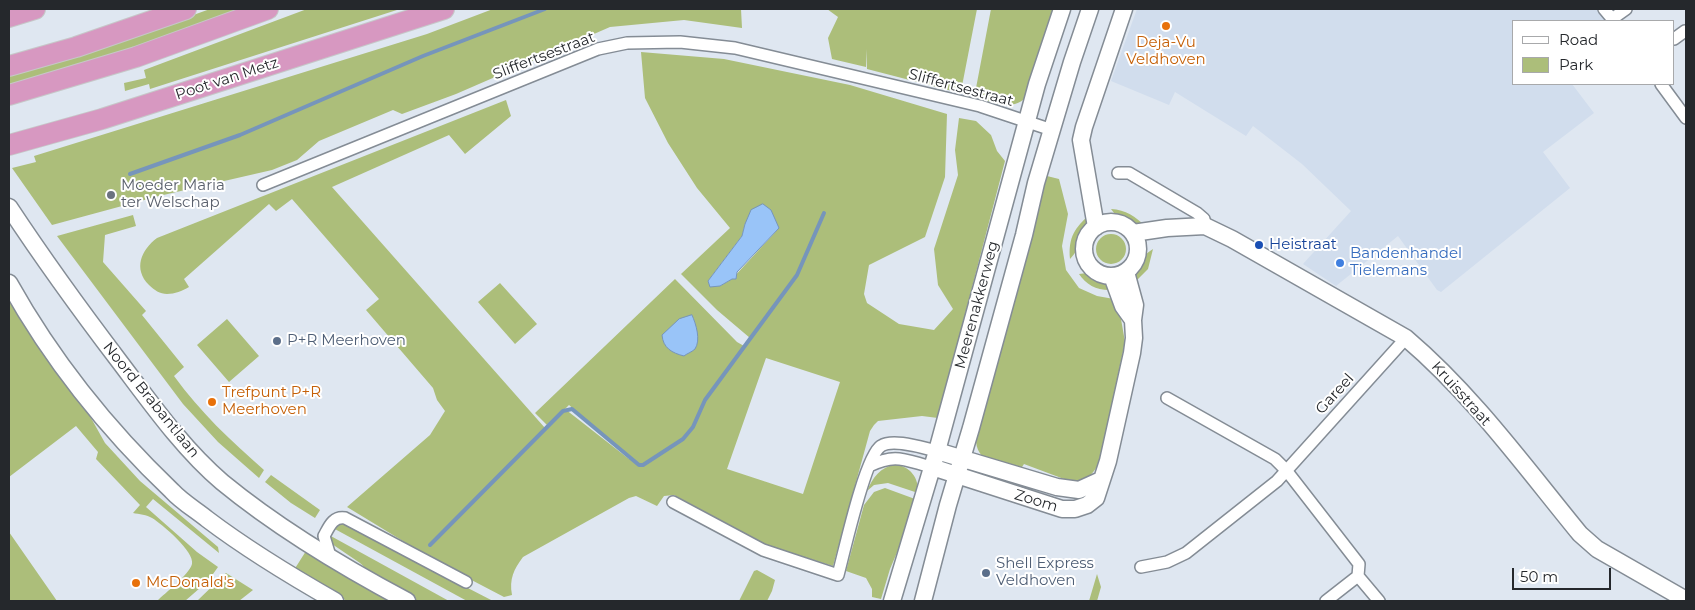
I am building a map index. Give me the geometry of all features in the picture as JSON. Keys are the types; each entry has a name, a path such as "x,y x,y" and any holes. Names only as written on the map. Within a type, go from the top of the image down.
{"highway":[{"path":"9,17 35,9"},
{"path":"9,66 76,47 186,9"},
{"path":"9,95 136,57 268,9"},
{"name":"Poot van Metz","path":"9,145 102,119 444,9"}],"main road":[{"name":"Meerenakkerweg","path":"892,601 937,451 1037,84 1062,9"},
{"name":"Meerenakkerweg","path":"923,601 1024,234 1036,182 1090,9"},
{"path":"1102,225 1086,168 1081,140 1124,9"},
{"name":"Noord Brabantlaan","path":"9,207 45,262 151,404 196,456 222,482 286,528 373,583 406,601"},
{"path":"1118,223 1126,226 1133,233 1137,241 1138,250 1135,262 1119,274 1104,274 1096,271 1090,265 1085,249 1086,240 1090,232 1102,225 1118,223"},
{"path":"1138,250 1155,241 1197,227"},
{"name":"Kruisstraat","path":"1133,233 1167,228 1197,227 1232,238 1406,338 1457,386 1580,534 1603,553 1686,600"},
{"name":"Zoom","path":"957,476 1062,510 1075,509 1087,505 1096,498 1100,480 1108,460 1134,338 1132,320 1135,305 1119,274"},
{"path":"9,283 27,315 66,372 103,418 172,492 235,540 292,577 335,601"},
{"name":"Zoom","path":"937,451 1068,489 1079,490 1100,480"},
{"path":"932,467 957,476"}],"street":[{"path":"1604,9 1613,20 1626,9"},
{"path":"1675,38 1685,31"},
{"name":"Sliffertsestraat","path":"263,185 598,49 627,43 680,42 735,48 980,106 1052,130"},
{"path":"1662,85 1686,118"},
{"name":"Kruisstraat","path":"1118,173 1129,173 1197,213 1204,219 1197,227"},
{"name":"Gareel","path":"1142,567 1167,562 1186,553 1277,481 1406,338"},
{"path":"1167,398 1274,459 1286,470 1359,564 1358,576 1379,601"},
{"path":"673,502 763,550 838,576 869,466 875,452 882,445 892,442 937,451"},
{"path":"869,466 891,458 903,459 932,467"},
{"path":"330,556 324,536 335,520 345,518 466,582"},
{"path":"1326,601 1358,576"}],"shaded area":[{"path":"1137,9 1596,9 1605,20 1512,20 1512,85 1573,85 1594,113 1543,152 1570,188 1441,292 1437,290 1398,236 1336,286 1303,264 1351,211 1302,164 1253,126 1246,136 1175,92 1169,105 1111,81"}],"green space":[{"path":"210,9 241,9 140,46 9,86 9,75 135,36"},
{"path":"307,9 400,9 150,89 149,84 125,91 124,83 146,78 144,70"},
{"path":"493,9 741,9 742,28 684,20 610,27 456,94 402,114 393,110 319,141 297,160 272,170 159,196 52,225 12,168 36,162 34,156 427,34"},
{"path":"827,9 977,9 962,86 956,92 867,69 866,49 866,67 832,59 828,38 838,17"},
{"path":"991,9 1053,9 1028,95 1023,100 1011,105 998,104 978,98 976,88"},
{"path":"641,52 724,59 850,85 947,114 945,177 925,237 869,265 864,294 867,303 899,324 934,330 953,309 938,285 934,249 958,175 955,150 959,118 976,121 991,135 997,151 1005,161 938,418 922,416 878,421 874,425 870,431 833,566 766,545 674,495 664,496 657,506 636,496 629,498 523,557 513,574 511,584 512,595 504,597 439,563 347,507 430,435 445,411 437,400 433,388 366,310 379,299 292,199 276,211 269,204 184,279 189,287 184,290 164,294 149,285 141,273 140,266 143,254 157,238 506,100 511,116 465,154 449,135 332,187 545,428 547,425 535,413 675,279 737,342 744,346 750,338 717,310 681,274 730,228 697,188 668,143 645,98","holes":["745,224 779,228 732,279 720,286 708,281 742,236","766,358 840,382 803,494 727,469","569,405 629,459 565,409"]},
{"path":"1047,176 1059,179 1068,214 1062,246 1066,270 1079,288 1097,296 1114,299 1121,319 1125,342 1099,464 1094,472 1085,480 1077,482 1072,482 1024,464 1020,470 990,462 980,453 976,438"},
{"path":"1111,209 1130,214 1146,227 1126,222"},
{"path":"1090,214 1083,238 1070,259 1071,239 1080,224"},
{"path":"133,215 136,226 105,235 103,262 146,311 142,315 184,367 174,376 216,426 264,470 259,478 218,442 183,404 57,236"},
{"path":"1111,234 1122,238 1126,249 1122,260 1111,264 1100,260 1096,249 1100,238"},
{"path":"1153,249 1148,269 1133,284 1138,264"},
{"path":"1087,273 1104,281 1112,290 1097,288 1089,284 1079,274"},
{"path":"500,283 537,324 515,344 478,302"},
{"path":"9,299 32,337 86,409 105,443 140,481 218,547 219,553 153,499 146,507 197,552 218,567 208,581 185,601 157,601 182,578 190,568 192,559 177,539 157,521 148,516 133,513 140,505 96,459 98,452 76,426 9,477"},
{"path":"227,319 259,356 229,382 197,345"},
{"path":"895,464 909,470 917,482 918,493 888,483 874,485 867,491 878,474 885,468"},
{"path":"271,475 320,510 315,518 291,503 265,482"},
{"path":"885,488 915,499 881,599 872,597 872,589 866,578 846,571 864,505 874,492"},
{"path":"340,523 493,601 467,601 333,528"},
{"path":"9,532 57,601 9,601"},
{"path":"329,535 449,601 415,601 383,584 360,563 332,544"},
{"path":"306,551 397,601 347,601 294,570"},
{"path":"757,570 775,580 767,601 739,601 754,571"},
{"path":"226,573 253,590 239,601 197,601"},
{"path":"1097,574 1101,587 1097,601 1089,601"}],"water":[{"path":"763,204 771,210 779,228 737,272 736,279 732,279 720,286 710,287 708,281 742,236 751,210"},
{"path":"692,315 698,341 695,349 684,356 666,347 662,335 679,319"}],"waterway":[{"path":"130,174 240,135 423,56 545,9"},
{"path":"430,545 563,411 572,409 639,465 643,465 683,439 693,427 705,400 797,275 824,213"}],"place":[{"name":"Deja-Vu Veldhoven","path":"1166,26"},
{"name":"Moeder Maria ter Welschap","path":"111,195"},
{"name":"Heistraat","path":"1259,245"},
{"name":"Bandenhandel Tielemans","path":"1340,263"},
{"name":"P+R Meerhoven","path":"277,341"},
{"name":"Trefpunt P+R Meerhoven","path":"212,402"},
{"name":"Shell Express Veldhoven","path":"986,573"},
{"name":"McDonald's","path":"136,583"}]}
